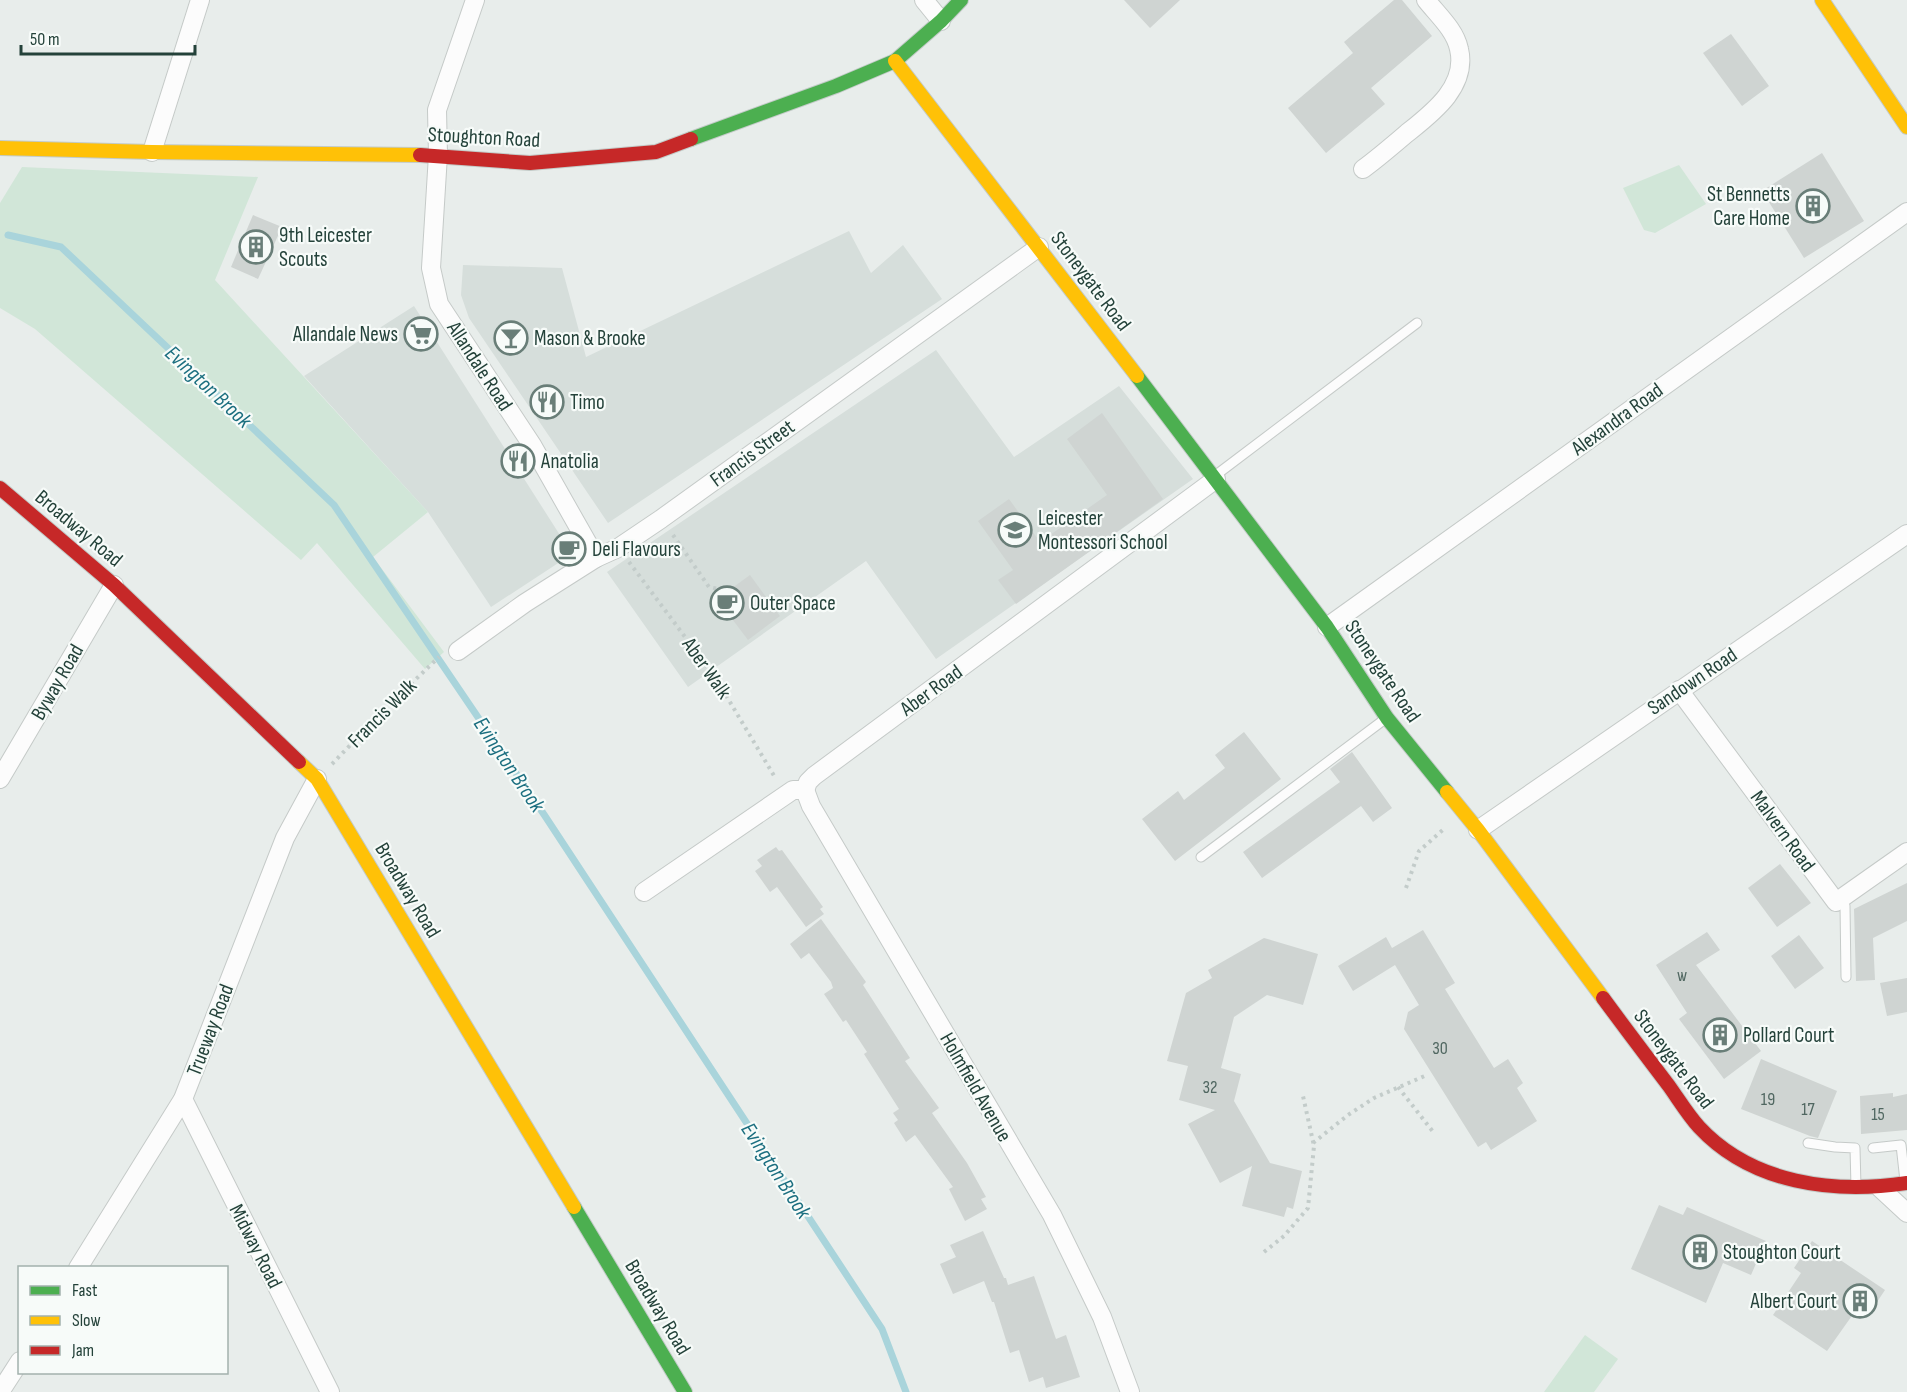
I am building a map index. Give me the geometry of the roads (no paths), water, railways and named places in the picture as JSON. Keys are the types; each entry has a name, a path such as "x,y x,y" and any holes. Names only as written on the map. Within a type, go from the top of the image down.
{"main road":[{"name":"Stoughton Road","path":"0,148 438,155 530,163 656,152 836,86 895,61 941,21 961,0"},
{"path":"1822,0 1907,127"},
{"name":"Stoneygate Road","path":"895,61 1215,478 1327,627 1387,718 1478,830 1699,1127 1748,1163 1783,1177 1809,1184 1856,1189 1880,1188 1906,1183"},
{"name":"Broadway Road","path":"0,488 114,585 317,779 685,1392"}],"street":[{"path":"152,152 200,0"},
{"name":"Allandale Road","path":"475,0 437,110 438,155 431,268 439,304 532,445 596,558"},
{"path":"924,0 941,21"},
{"path":"1363,169 1437,110 1456,81 1460,65 1460,50 1452,32 1426,0"},
{"name":"Alexandra Road","path":"1327,627 1907,212"},
{"name":"Francis Street","path":"459,651 525,603 596,558 618,548 661,519 1039,247"},
{"name":"Aber Road","path":"805,790 808,782 814,776 1215,478"},
{"name":"Sandown Road","path":"1478,830 1907,534"},
{"name":"Byway Road","path":"0,779 114,585"},
{"name":"Malvern Road","path":"1679,690 1836,902 1840,898"},
{"name":"Trueway Road","path":"79,1266 183,1099 285,838 317,779"},
{"path":"645,892 793,790 805,790"},
{"name":"Holmfield Avenue","path":"805,790 811,806 1052,1215 1102,1317 1130,1392"},
{"path":"1840,898 1907,852"},
{"name":"Midway Road","path":"183,1099 330,1392"},
{"path":"1880,1188 1907,1213"},
{"path":"0,1392 18,1364"}],"lane":[{"path":"1215,478 1417,322"},
{"path":"1201,857 1387,718"},
{"path":"1840,898 1845,906 1846,977"},
{"path":"1808,1143 1855,1148 1856,1189"},
{"path":"1873,1148 1901,1145 1906,1183"}],"waterway":[{"name":"Evington Brook","path":"8,235 61,247 334,505 545,816 882,1329 906,1392"}],"place":[{"name":"St Bennetts Care Home","path":"1813,206"},
{"name":"9th Leicester Scouts","path":"256,247"},
{"name":"Allandale News","path":"421,334"},
{"name":"Mason & Brooke","path":"511,338"},
{"name":"Timo","path":"547,402"},
{"name":"Anatolia","path":"518,461"},
{"name":"Leicester Montessori School","path":"1015,530"},
{"name":"Deli Flavours","path":"569,549"},
{"name":"Outer Space","path":"727,603"},
{"name":"Pollard Court","path":"1720,1035"},
{"name":"Stoughton Court","path":"1700,1252"},
{"name":"Albert Court","path":"1860,1301"}]}
